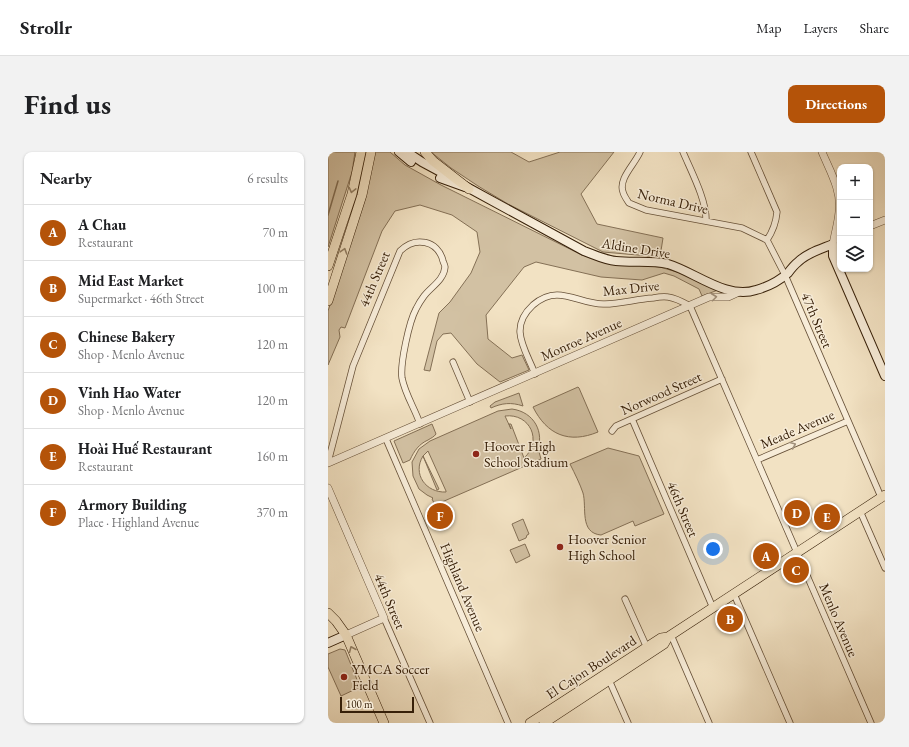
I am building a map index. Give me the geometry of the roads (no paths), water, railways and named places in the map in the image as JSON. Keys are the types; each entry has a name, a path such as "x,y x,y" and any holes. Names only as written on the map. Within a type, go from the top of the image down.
{"main road":[{"path":"328,266 352,194 361,152"},
{"path":"328,301 362,195 371,152"},
{"name":"Aldine Drive","path":"399,152 411,162 434,175 469,189"},
{"name":"Aldine Drive","path":"407,152 469,189 584,251 616,261 668,264 705,281 739,292"},
{"path":"425,152 433,161 469,189"},
{"path":"836,242 834,256 885,376"},
{"name":"Monroe Avenue","path":"739,292 756,291 775,283 806,256 836,242"},
{"name":"El Cajon Boulevard","path":"544,721 648,650 660,638 670,636 883,496"},
{"path":"328,613 346,635 384,723"},
{"path":"328,643 346,635"},
{"name":"El Cajon Boulevard","path":"530,723 544,721 592,691 594,686 606,679 607,676 608,677"}],"street":[{"name":"Norma Drive","path":"640,152 622,182 622,191 629,203 646,210 742,228 767,240"},
{"path":"682,152 704,203 707,212 706,221"},
{"path":"751,152 777,212 772,232 767,240"},
{"path":"822,152 838,192 839,212 836,242"},
{"path":"873,225 885,220"},
{"name":"47th Street","path":"767,240 785,275 848,421 883,496"},
{"name":"44th Street","path":"328,462 352,366 398,255 404,247 413,243 430,244 435,247 441,253 445,267 442,277 425,295 416,309 410,323 402,366 402,378 420,424"},
{"name":"Monroe Avenue","path":"328,462 386,439 709,298 728,297 739,292"},
{"name":"Max Drive","path":"535,374 520,337 519,328 522,316 543,297 556,295 594,304 605,304 667,296 677,299 690,306"},
{"name":"Menlo Avenue","path":"690,306 871,723"},
{"path":"453,362 470,402"},
{"name":"Norwood Street","path":"612,431 616,426 722,379"},
{"name":"46th Street","path":"632,419 713,608"},
{"name":"Meade Avenue","path":"757,460 848,421"},
{"name":"Highland Avenue","path":"386,439 508,723"},
{"name":"44th Street","path":"328,488 430,723"},
{"path":"860,511 885,568"},
{"path":"734,594 790,723"},
{"path":"626,599 648,650"},
{"path":"346,635 384,618"},
{"path":"670,636 709,723"},
{"path":"608,677 628,723"}],"waterway":[{"path":"328,215 338,181"}],"place":[{"name":"Hoover High School Stadium","path":"476,454"},
{"name":"Vinh Hao Water","path":"797,513"},
{"name":"Armory Building","path":"440,516"},
{"name":"Hoài Huế Restaurant","path":"827,517"},
{"name":"Hoover Senior High School","path":"560,547"},
{"name":"A Chau","path":"766,556"},
{"name":"Chinese Bakery","path":"796,570"},
{"name":"Mid East Market","path":"730,619"},
{"name":"YMCA Soccer Field","path":"344,677"}]}
